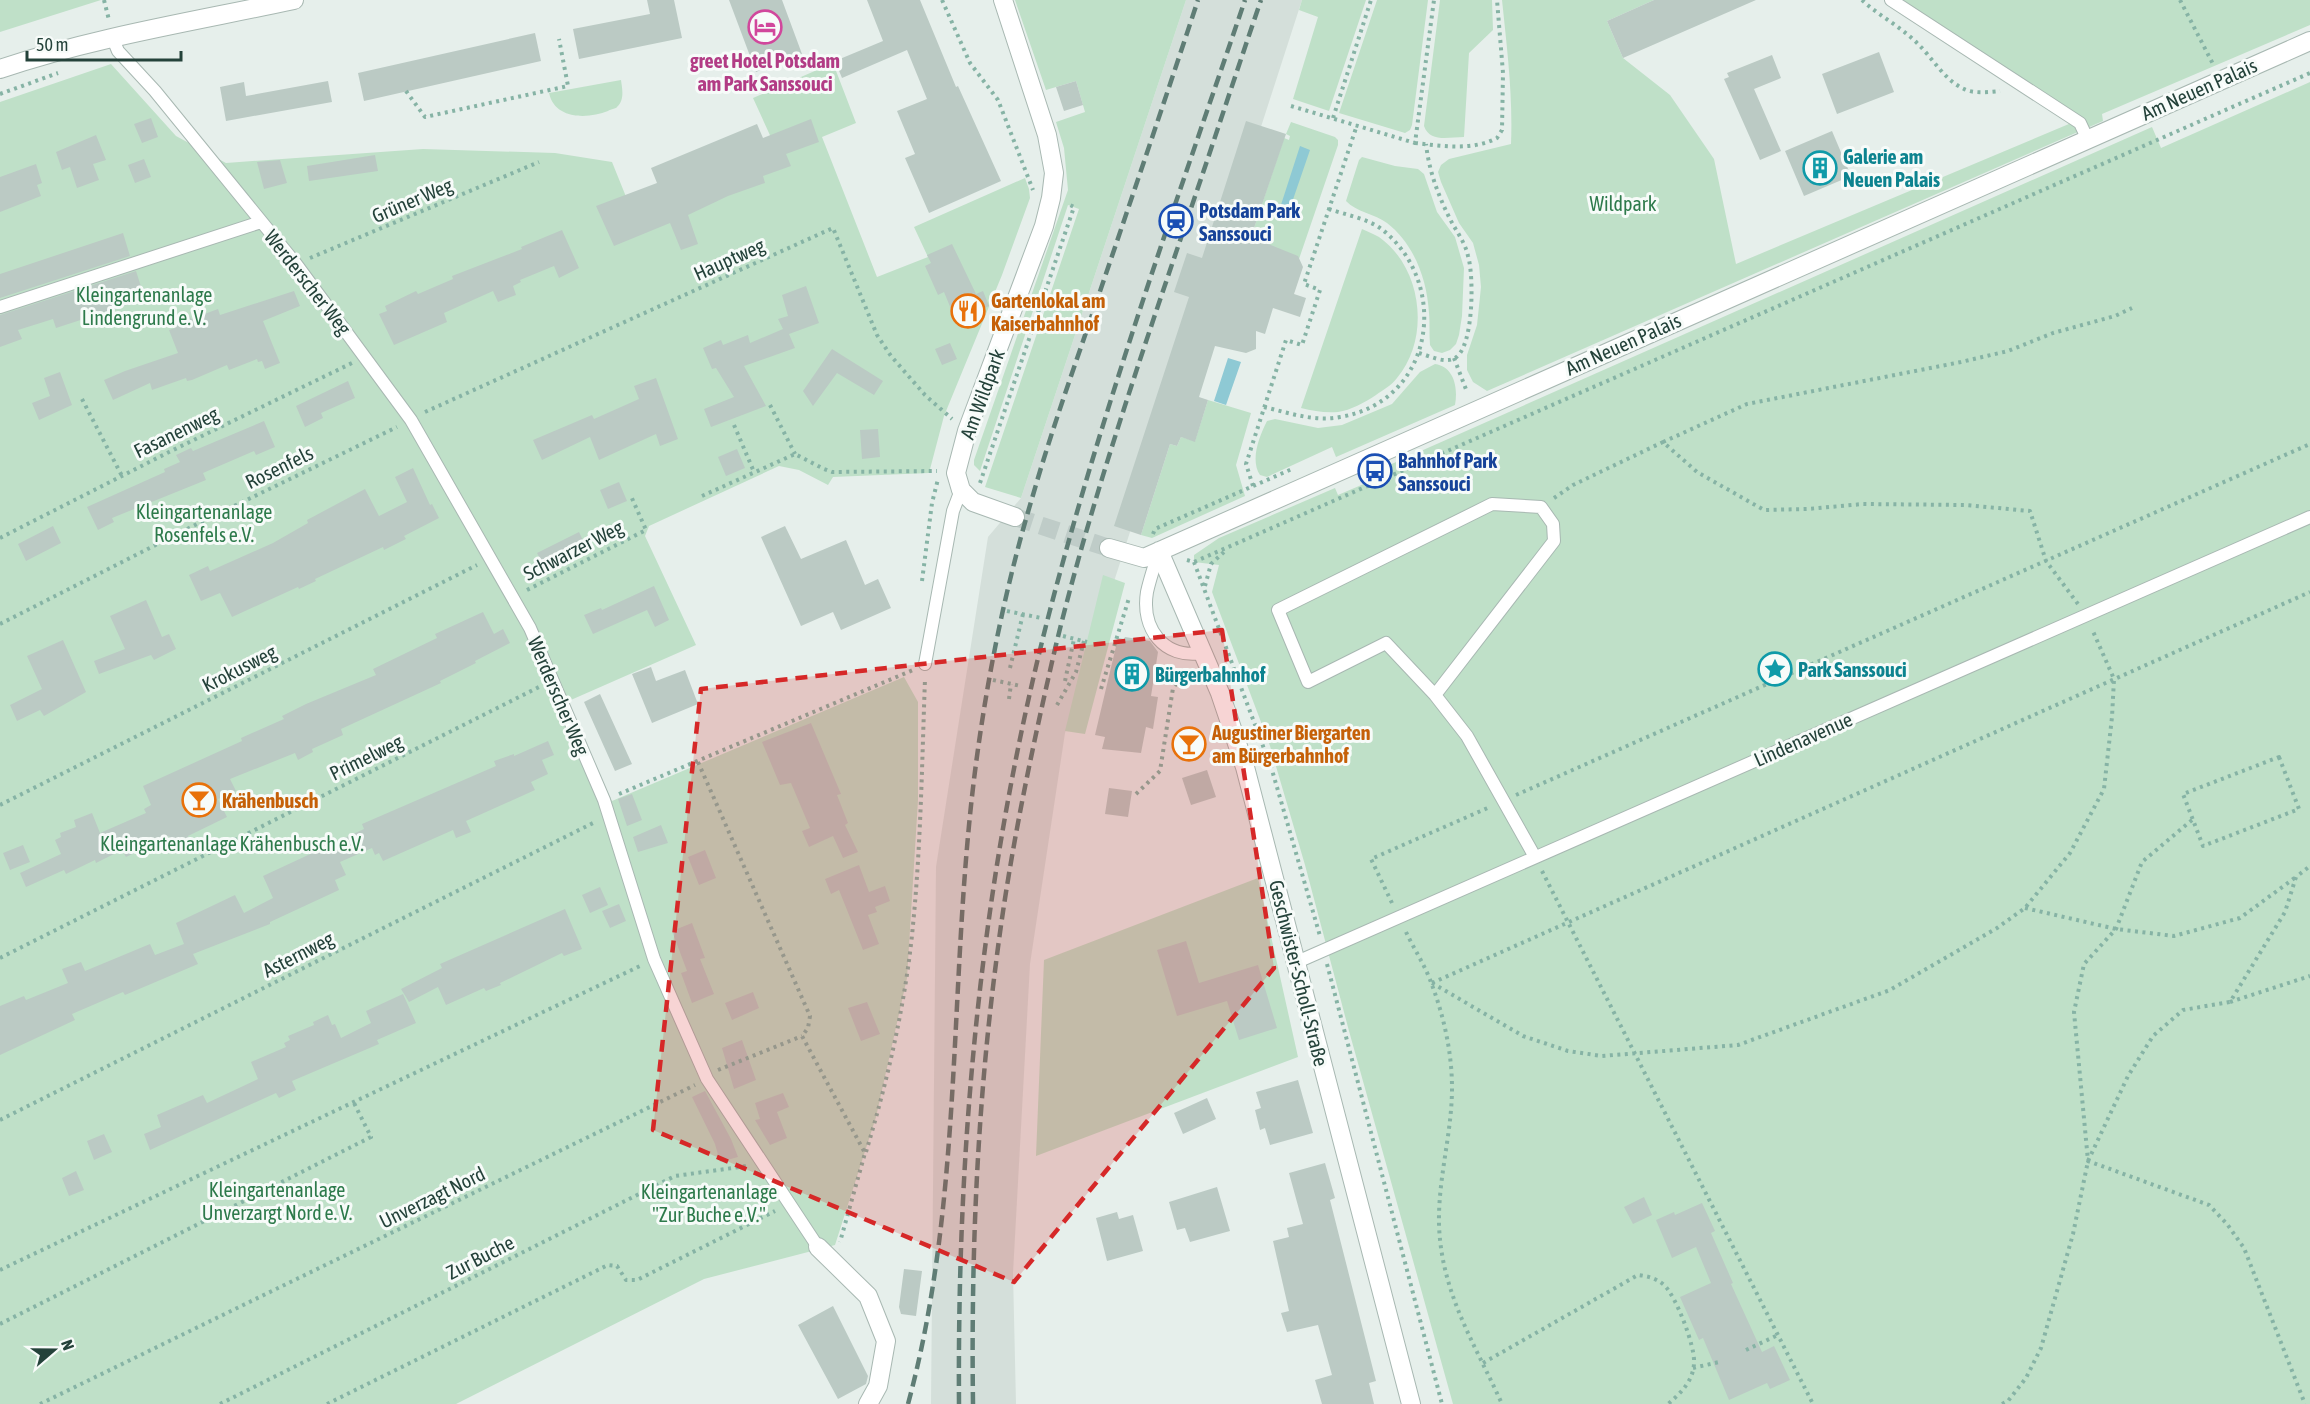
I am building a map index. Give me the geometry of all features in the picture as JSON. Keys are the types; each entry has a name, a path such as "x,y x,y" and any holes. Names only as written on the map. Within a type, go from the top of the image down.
{"street":[{"path":"0,69 32,58 294,0"},
{"name":"Am Wildpark","path":"961,490 956,473 967,431 1044,226 1052,198 1054,173 1047,135 1003,0"},
{"name":"Am Neuen Palais","path":"1159,551 2310,41"},
{"path":"961,490 974,502 1015,517"},
{"path":"1109,548 1144,558 1159,551"},
{"name":"Geschwister-Scholl-Straße","path":"1159,551 1220,693 1245,767 1411,1404"},
{"name":"Werderscher Weg","path":"822,1250 868,1296 886,1341 878,1386 868,1404"}],"lane":[{"path":"1891,0 2080,123 2088,138"},
{"name":"Werderscher Weg","path":"113,39 118,51 155,91 296,264 411,420 530,628 604,800 654,959 707,1079 822,1250"},
{"path":"0,307 261,222"},
{"path":"926,664 953,512 961,490"},
{"path":"1435,695 1554,541 1553,524 1541,507 1492,504 1278,610 1308,682 1386,643 1435,695 1467,736 1535,857"},
{"name":"Lindenavenue","path":"1297,962 2310,517"},
{"path":"1159,551 1147,592 1146,610 1151,628 1158,639 1170,650 1189,655 1203,655"}],"path":[{"path":"942,0 970,63 998,100 1032,190 1074,207 981,479"},
{"path":"1333,118 1371,0"},
{"path":"1415,143 1434,0"},
{"path":"1291,106 1415,143 1452,147 1479,144 1497,138 1502,130 1503,73 1497,0"},
{"path":"1862,0 1875,12 1903,30 1950,79 1965,89 1988,93 2012,89"},
{"path":"2180,0 2221,80"},
{"path":"406,92 425,117 568,86 559,39"},
{"path":"1159,551 1194,562 2310,73"},
{"path":"1253,486 1246,464 1286,340 1302,345 1317,301 1320,290 1304,284 1357,125"},
{"path":"1419,353 1445,360 1454,358 1461,352 1466,340 1473,285 1471,269 1461,238 1439,195 1428,162 1426,144"},
{"name":"Grüner Weg","path":"296,264 539,162"},
{"path":"1264,407 1313,418 1329,419 1355,413 1384,399 1394,391 1407,377 1419,353 1424,320 1423,304 1420,286 1405,254 1382,229 1329,209"},
{"name":"Hauptweg","path":"411,420 833,228 877,335 891,356 924,395 967,431"},
{"path":"1541,507 1573,485 1748,404 2008,351 2053,333 2115,316 2132,308"},
{"name":"Fasanenweg","path":"0,538 366,356"},
{"path":"1454,358 1467,392"},
{"path":"82,399 122,476"},
{"path":"770,405 795,454 824,469 832,472 940,471 932,503"},
{"name":"Rosenfels","path":"0,624 191,526 411,420"},
{"path":"734,425 754,472"},
{"path":"1432,983 1523,1036 1546,1046 1602,1056 1738,1045 1890,990 1997,928 2025,908 2070,853 2104,789 2114,679 2086,615 2046,561 2030,511 1965,505 1874,504 1764,510 1697,472 1663,442"},
{"path":"1502,1404 1458,1314 1449,1288 1439,1225 1452,1089 1450,1049 1432,983 1371,859 2310,444"},
{"path":"702,496 795,454"},
{"name":"Schwarzer Weg","path":"513,597 646,530 632,496"},
{"path":"1205,590 1211,564 1237,543"},
{"name":"Krokusweg","path":"0,805 491,558"},
{"path":"1194,562 1272,770 1324,950 1442,1404"},
{"path":"1432,983 2310,592"},
{"path":"1101,689 1131,593"},
{"path":"1007,611 1041,618"},
{"path":"1010,668 1023,614"},
{"path":"1057,705 1076,672 1085,642 1063,636"},
{"path":"1065,681 1074,639"},
{"path":"1136,794 1160,771 1173,688 1185,672 1203,655"},
{"path":"604,800 926,664 913,925 906,981 890,1059 866,1152"},
{"name":"Primelweg","path":"0,958 553,680"},
{"path":"993,680 1021,686"},
{"path":"1009,699 1011,684"},
{"path":"2278,757 2299,809 2203,846 2192,820 2183,794 2278,757"},
{"path":"698,762 810,1016 808,1028 802,1036 865,1153 838,1249 822,1250"},
{"name":"Asternweg","path":"0,1119 609,816"},
{"path":"2088,1161 2074,1012 2084,964 2116,929 2142,861 2192,820"},
{"path":"1535,857 1813,1404"},
{"path":"2025,908 2116,929 2174,936 2240,918 2310,866"},
{"path":"2230,1002 2285,912 2296,877"},
{"path":"0,1270 654,959"},
{"path":"2002,1404 2008,1401 2026,1378 2040,1348 2073,1234 2088,1161 2128,1076 2153,1036 2182,1010 2230,1002 2310,976"},
{"name":"Unverzagt Nord","path":"40,1404 707,1079 713,1072 802,1036"},
{"path":"0,1324 371,1137 354,1103"},
{"path":"2088,1161 2210,1205 2228,1224 2244,1248 2305,1404"},
{"name":"Zur Buche","path":"220,1404 675,1176 762,1163"},
{"path":"327,1404 608,1265 617,1266 626,1280 637,1280 789,1204"},
{"path":"1483,1363 1638,1275 1651,1277 1664,1285 1672,1297 1693,1344 1693,1369 1688,1383 1668,1404"},
{"path":"1746,1350 1778,1335"},
{"path":"1693,1369 1719,1362"}],"highlighted area":[{"path":"1222,630 1274,968 1014,1282 653,1130 701,689"}],"shaded area":[{"path":"1186,0 1302,0 1065,733 1030,964 1013,1273 1016,1404 931,1404 936,867 988,537 1021,498"}],"green space":[{"path":"0,0 101,0 0,32"},
{"path":"1015,0 1186,0 1021,498 985,487 1079,209 1068,205 980,471 974,465 974,460 1068,190 1064,148 1056,122 1085,112 1076,81 1046,90"},
{"path":"1302,0 1366,0 1329,111 1293,99 1318,17 1299,10"},
{"path":"1377,0 1428,0 1412,125 1405,133 1339,113"},
{"path":"1440,0 1492,0 1493,30 1469,53 1464,137 1435,137 1424,126"},
{"name":"Wildpark","path":"1502,0 1654,0 1607,21 1623,58 1670,95 1714,159 1736,264 2076,121 1891,0 2310,0 2310,25 2102,114 2103,121 1487,391 1473,382 1467,370 1467,355 1477,325 1481,287 1479,265 1473,243 1459,223 1438,172 1441,165 1449,159 1511,144 1508,54"},
{"path":"833,63 856,123 822,137 877,277 928,257 914,227 1025,178 1029,189 1030,198 1002,275 944,416 929,473 833,477 828,485 799,470 779,466 649,526 645,536 696,645 564,703 612,801 904,677 918,702 918,800 907,978 876,1117 835,1245 704,1279 456,1404 0,1404 0,102 111,64 176,136 226,163 423,149 555,153 612,162 633,214 779,155 753,98"},
{"path":"621,80 620,104 600,114 582,116 565,113 552,102 549,93"},
{"name":"Park Sanssouci","path":"2310,82 2310,1404 1453,1404 1305,865 1270,746 1212,592 1219,565 1194,562 1194,555 1219,538 1335,488 1338,495 1380,477 1378,470 2152,127 2161,148"},
{"path":"1291,122 1338,140 1299,259 1251,237 1284,138 1289,140 1290,136 1286,134"},
{"path":"1362,157 1395,166 1418,169 1424,174 1437,212 1455,237 1464,268 1462,316 1456,344 1450,350 1442,353 1434,351 1430,345 1428,300 1422,275 1405,241 1387,223 1355,208 1346,201"},
{"path":"1362,229 1379,237 1394,250 1405,266 1413,284 1417,304 1418,324 1415,343 1408,362 1395,381 1367,401 1338,412 1319,412 1301,408"},
{"path":"1435,364 1447,369 1454,380 1455,405 1336,457 1332,447 1267,477 1260,475 1256,456 1267,421 1275,419 1318,428 1342,425 1392,404 1420,372"},
{"path":"1208,400 1251,413 1236,465 1245,496 1152,538 1141,535 1170,444 1177,446 1181,437 1195,441"},
{"path":"1103,575 1125,583 1085,734 1065,731"},
{"path":"1258,878 1298,1057 1036,1156 1044,960"}],"water":[{"path":"1300,146 1310,150 1287,217 1278,214"},
{"path":"1228,358 1241,362 1226,405 1214,401"}],"building":[{"path":"647,0 674,0 682,38 579,59 573,29 650,14"},
{"name":"greet Hotel Potsdam am Park Sanssouci","path":"729,0 782,0 802,54 756,72"},
{"path":"867,0 920,0 956,87 958,86 1001,181 929,213 905,158 915,154 897,111 927,99 907,50 842,78 835,61 883,41"},
{"path":"1654,0 1756,0 1623,58 1607,21"},
{"path":"535,33 541,61 364,101 358,73"},
{"path":"1879,52 1894,92 1837,114 1822,74"},
{"path":"1772,55 1781,78 1754,89 1781,151 1760,160 1724,79 1729,77 1727,73"},
{"path":"328,81 332,102 226,121 220,87 244,82 246,96"},
{"path":"1076,81 1083,105 1064,111 1056,87"},
{"path":"151,118 158,137 142,143 134,124"},
{"path":"811,119 819,142 786,154 791,166 763,176 765,183 728,196 688,215 698,244 681,250 670,223 614,246 596,206 657,183 651,168 757,124 763,138"},
{"path":"1246,121 1286,134 1251,237 1298,256 1303,267 1294,294 1306,298 1300,317 1273,308 1265,334 1256,331 1256,349 1246,353 1215,346 1199,397 1208,400 1195,442 1181,437 1177,446 1170,444 1141,535 1114,526 1189,297 1174,292 1187,253 1202,258"},
{"name":"Galerie am Neuen Palais","path":"1832,131 1851,176 1804,196 1785,151"},
{"path":"96,135 106,160 93,164 99,180 77,188 70,167 62,170 56,152"},
{"path":"375,155 378,171 309,181 307,166"},
{"path":"144,159 151,177 135,183 128,165"},
{"path":"280,160 287,183 264,189 257,162"},
{"path":"36,164 42,183 37,185 41,196 0,212 0,177"},
{"path":"562,230 579,268 559,278 554,266 520,280 521,282 513,286 516,295 498,302 493,291 444,313 447,322 394,345 379,314 387,311 385,306 416,291 418,294 453,279 452,276 522,249 521,247"},
{"path":"123,233 130,256 0,298 0,274"},
{"path":"952,244 976,294 983,291 989,306 982,309 985,314 958,326 944,292 938,295 925,266 931,263 927,255"},
{"path":"136,271 145,299 56,328 53,319 18,330 22,339 0,347 0,315"},
{"path":"806,286 819,323 789,334 795,348 744,366 766,406 711,427 704,409 734,397 716,368 712,369 703,348 721,340 723,345 748,335 750,343 783,329 778,319 788,316 782,295"},
{"path":"294,291 300,306 263,321 280,363 265,369 262,361 258,362 257,359 229,370 227,365 192,380 187,381 186,378 152,390 150,383 113,400 104,380 178,353 169,330 175,328 173,322 190,316 191,319 218,309 220,315"},
{"path":"950,343 957,359 942,365 935,349"},
{"path":"832,349 883,381 874,395 837,373 813,406 803,391"},
{"path":"60,372 72,405 39,420 32,403 50,396 44,378"},
{"path":"656,378 678,439 660,446 656,434 599,460 590,437 542,460 533,440 592,415 594,419 639,399 634,386"},
{"path":"348,381 355,398 321,413 323,418 305,427 296,406"},
{"path":"264,421 275,447 256,455 254,451 203,473 206,480 112,518 114,522 98,530 87,507 165,472 164,469 180,462 176,455 191,448 193,451"},
{"path":"878,429 880,457 862,459 860,430"},
{"path":"737,449 745,468 726,476 718,457"},
{"path":"413,468 430,505 432,504 439,518 404,536 406,539 384,550 383,547 299,589 298,587 232,617 220,593 201,601 189,575 208,566 210,571 273,543 308,523 307,520 365,489 379,516 407,502 395,477"},
{"path":"619,482 627,501 608,509 600,490"},
{"path":"53,526 61,543 26,561 18,544"},
{"path":"785,526 801,559 846,540 865,585 878,579 891,608 841,630 833,612 801,626 761,537"},
{"path":"579,532 588,551 547,572 537,553"},
{"path":"654,586 669,620 655,627 647,610 593,634 584,615 601,608 602,610"},
{"path":"146,600 162,637 169,634 176,649 154,660 151,655 99,674 94,661 125,649 110,616"},
{"path":"483,612 494,634 503,629 510,643 440,681 441,683 341,729 343,735 312,749 313,752 298,760 295,753 230,779 236,791 218,799 227,817 188,836 190,841 174,848 169,836 126,857 122,850 96,863 95,860 66,874 64,870 26,887 20,873 61,854 55,840 61,837 60,833 76,827 74,820 92,813 100,833 146,813 144,809 151,805 143,786 242,741 241,738 284,719 282,716 306,704 376,675 373,669 437,638 435,634"},
{"name":"Bürgerbahnhof","path":"1125,637 1150,641 1158,652 1151,696 1158,697 1153,729 1146,727 1141,753 1102,749 1105,737 1095,735 1118,638 1124,639"},
{"path":"63,640 86,692 44,716 40,710 17,721 10,705 42,689 27,656"},
{"path":"651,667 656,681 685,670 698,704 652,723 632,674"},
{"path":"600,694 632,764 615,771 584,702"},
{"path":"811,723 841,794 837,795 848,823 845,825 858,852 843,858 833,836 809,847 802,831 810,828 791,783 780,785 762,742"},
{"path":"548,741 554,755 542,760 548,774 531,782 535,790 466,821 471,832 456,838 453,830 383,861 379,853 375,855 372,848 340,862 346,875 335,880 339,890 270,924 193,954 198,964 125,995 123,992 72,1014 75,1020 0,1055 0,1006 24,996 26,1000 68,983 62,969 81,962 85,971 150,944 155,955 184,944 176,923 235,895 244,913 273,898 263,876 364,829 362,824 496,766 494,761 514,754 514,756"},
{"path":"1207,770 1216,797 1191,805 1182,778"},
{"path":"1109,788 1132,791 1128,817 1105,814"},
{"path":"632,794 642,820 627,826 618,799"},
{"path":"661,825 668,843 638,852 633,837"},
{"path":"23,845 30,862 10,870 3,853"},
{"path":"705,850 716,878 699,885 688,857"},
{"path":"859,865 869,892 885,886 890,901 875,907 877,912 868,915 879,944 863,950 839,890 831,894 825,879"},
{"path":"600,887 608,905 590,913 582,895"},
{"path":"619,904 626,921 610,928 602,911"},
{"path":"565,909 582,949 564,956 562,953 500,983 501,985 486,991 484,988 446,1005 438,987 409,1002 401,989 442,968 440,964"},
{"path":"692,923 705,958 700,959 714,994 692,1003 681,973 687,971 672,931"},
{"path":"1186,941 1199,983 1258,965 1277,1028 1239,1040 1227,1001 1177,1016 1157,950"},
{"path":"753,992 759,1008 732,1020 725,1003"},
{"path":"403,994 416,1023 377,1040 379,1044 292,1081 296,1090 279,1098 276,1093 150,1150 144,1134 161,1127 157,1115 203,1095 207,1103 258,1079 251,1062 286,1047 284,1043 290,1040 288,1036 314,1025 313,1022 328,1015 341,1038 371,1023 366,1011"},
{"path":"867,1002 880,1034 861,1041 848,1008"},
{"path":"742,1040 756,1080 734,1089 722,1048"},
{"path":"1298,1080 1313,1133 1270,1145 1265,1128 1260,1130 1255,1110 1261,1108 1256,1092"},
{"path":"705,1091 738,1157 720,1162 715,1144 692,1097"},
{"path":"783,1093 789,1107 777,1112 787,1138 770,1145 755,1120 760,1119 755,1103"},
{"path":"1207,1098 1216,1119 1183,1134 1174,1113"},
{"path":"104,1134 112,1152 94,1160 87,1141"},
{"path":"1325,1163 1335,1198 1330,1200 1376,1381 1369,1383 1374,1404 1322,1404 1315,1380 1332,1375 1318,1325 1287,1332 1281,1313 1289,1311 1273,1241 1289,1237 1287,1228 1303,1224 1289,1173"},
{"path":"76,1171 84,1190 69,1196 62,1178"},
{"path":"1217,1187 1230,1231 1190,1242 1185,1228 1177,1230 1169,1202"},
{"path":"1644,1197 1652,1215 1633,1224 1624,1207"},
{"path":"1702,1203 1715,1231 1711,1233 1733,1283 1731,1284 1762,1352 1774,1346 1790,1380 1770,1389 1767,1383 1729,1400 1703,1338 1699,1340 1680,1297 1711,1283 1696,1247 1672,1258 1656,1220 1674,1212 1675,1215"},
{"path":"1117,1212 1119,1219 1133,1215 1143,1251 1107,1261 1096,1218"},
{"path":"904,1269 922,1271 916,1316 901,1314 899,1307"},
{"path":"833,1306 868,1376 866,1384 838,1399 798,1325"}],"tunnel":[{"path":"1015,517 1109,548"}],"railway":[{"path":"908,1404 926,1323 939,1242 953,1078 968,831 978,749 994,653 1024,526 1047,448 1198,0"},
{"path":"959,1404 963,1204 969,1105 978,1006 1006,809 1026,711 1070,536 1141,305 1245,0"},
{"path":"973,1404 974,1238 984,1073 1001,923 1029,766 1055,649 1099,487 1261,0"}],"place":[{"name":"greet Hotel Potsdam am Park Sanssouci","path":"765,27"},
{"name":"Galerie am Neuen Palais","path":"1820,168"},
{"name":"Potsdam Park Sanssouci","path":"1176,221"},
{"name":"Gartenlokal am Kaiserbahnhof","path":"968,311"},
{"name":"Bahnhof Park Sanssouci","path":"1375,471"},
{"name":"Park Sanssouci","path":"1775,669"},
{"name":"Bürgerbahnhof","path":"1132,674"},
{"name":"Augustiner Biergarten am Bürgerbahnhof","path":"1189,744"},
{"name":"Krähenbusch","path":"199,800"}],"park label":[{"name":"Kleingartenanlage Lindengrund e. V.","path":"144,306"},
{"name":"Kleingartenanlage Rosenfels e.V.","path":"204,522"},
{"name":"Kleingartenanlage Krähenbusch e.V.","path":"232,843"},
{"name":"Kleingartenanlage Unverzargt Nord e. V.","path":"277,1200"},
{"name":"Kleingartenanlage \"Zur Buche e.V.\"","path":"709,1202"}]}
